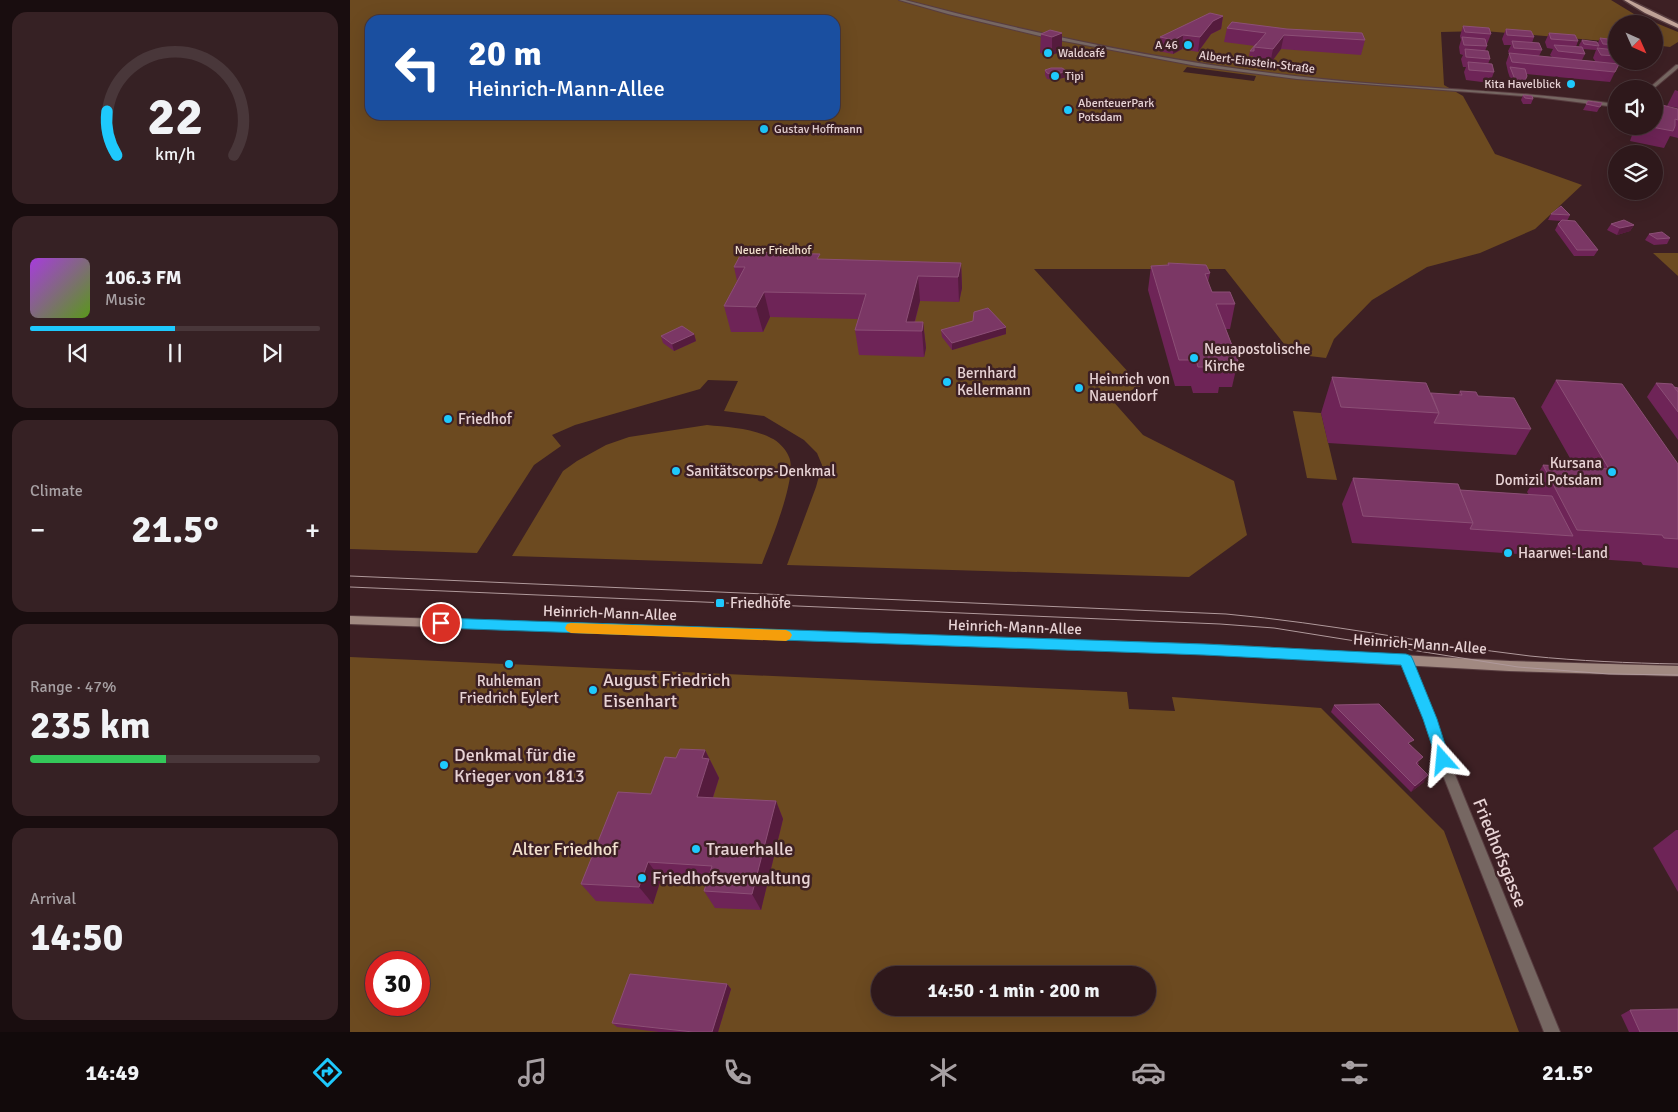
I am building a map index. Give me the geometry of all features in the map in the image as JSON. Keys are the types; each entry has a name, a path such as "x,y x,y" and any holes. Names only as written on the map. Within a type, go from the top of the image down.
{"main road":[{"path":"1626,0 1678,26"},
{"name":"Heinrich-Mann-Allee","path":"350,620 1204,650 1565,668 1678,671"}],"street":[{"name":"Albert-Einstein-Straße","path":"902,0 1042,35 1201,66 1346,82 1546,96 1608,105"},
{"path":"1661,80 1678,66"},
{"name":"Friedhofsgasse","path":"1406,660 1430,719 1443,760 1552,1032"}],"green space":[{"name":"Neuer Friedhof","path":"350,0 1611,0 1636,15 1608,15 1608,41 1484,31 1441,32 1444,85 1463,96 1495,154 1582,185 1535,229 1480,253 1427,267 1372,300 1334,339 1326,358 1292,354 1225,269 1034,269 1141,386 1111,399 1143,435 1234,481 1247,535 1189,577 787,565 816,487 822,465 817,453 804,440 764,416 724,411 738,381 708,380 700,389 575,425 552,435 561,446 534,465 477,553 350,549","holes":["1187,67 1256,76 1254,81 1183,72"]},
{"path":"1663,26 1678,32 1678,42 1670,47 1663,46"},
{"path":"1653,253 1678,253 1678,276"},
{"path":"1293,411 1321,413 1337,480 1307,478"},
{"path":"707,425 739,428 764,435 779,443 789,457 791,466 787,494 762,564 512,556 563,471 577,461 606,445 629,437"},
{"name":"Alter Friedhof","path":"350,657 1127,692 1129,709 1175,711 1172,697 1321,708 1444,831 1519,1032 350,1032"}],"building":[{"path":"1210,13 1223,16 1213,21 1200,37 1183,35 1174,40 1160,37"},
{"path":"1232,22 1287,29 1362,33 1365,40 1284,35 1273,49 1254,47 1266,33 1227,28"},
{"path":"1463,26 1489,28 1491,34 1465,32"},
{"path":"1506,29 1531,31 1534,37 1507,35"},
{"path":"1050,30 1062,33 1052,37 1041,34"},
{"path":"1549,33 1575,35 1578,41 1551,39"},
{"path":"1462,37 1485,39 1487,46 1464,45"},
{"path":"1600,38 1608,39 1608,44 1603,44"},
{"path":"1582,40 1597,42 1599,46 1584,44"},
{"path":"1512,41 1539,43 1542,50 1514,48"},
{"path":"1554,45 1582,47 1585,54 1558,51"},
{"path":"1597,48 1608,49 1608,55 1601,55"},
{"path":"1465,49 1488,51 1490,59 1466,57"},
{"path":"1509,53 1608,63 1608,70 1616,70 1615,72 1512,62"},
{"path":"1468,62 1492,64 1494,72 1469,70"},
{"path":"1510,67 1525,69 1527,76 1524,83 1516,82"},
{"path":"1062,68 1067,71 1054,75 1047,73 1045,70"},
{"path":"1523,95 1532,96 1533,99 1525,98"},
{"path":"1588,101 1602,103 1600,107 1586,104"},
{"path":"1663,105 1678,109 1678,120 1675,119 1673,131 1663,129"},
{"path":"1561,206 1570,215 1551,214"},
{"path":"1562,220 1575,221 1598,250 1577,250 1558,224"},
{"path":"1624,220 1634,225 1620,228 1611,224"},
{"path":"1662,232 1670,238 1657,239 1649,234"},
{"path":"742,252 820,254 817,259 961,263 958,277 918,276 906,322 923,322 922,331 855,330 866,294 764,292 756,307 724,306 745,267 734,267"},
{"path":"1168,263 1206,265 1210,273 1205,274 1212,292 1230,292 1235,304 1216,304 1238,361 1221,361 1223,367 1198,367 1196,360 1179,360 1151,266 1169,265"},
{"path":"988,308 1006,327 952,343 941,330 973,321 974,312"},
{"path":"682,326 694,334 672,344 661,336"},
{"path":"1332,377 1426,383 1439,413 1341,407"},
{"path":"1556,380 1622,384 1678,464 1678,539 1664,538 1662,535 1577,530 1543,465 1609,469"},
{"path":"1656,383 1672,384 1678,392 1678,412"},
{"path":"1460,391 1476,392 1478,396 1514,398 1531,429 1434,423 1439,413 1431,393 1462,395"},
{"path":"1353,478 1458,484 1473,523 1363,516"},
{"path":"1460,490 1552,496 1573,536 1470,529 1473,523"},
{"path":"1379,704 1414,740 1408,743 1423,757 1416,763 1428,775 1415,786 1334,705"},
{"name":"Trauerhalle","path":"680,749 705,750 702,758 709,759 697,797 776,801 752,894 704,891 712,866 648,862 639,887 581,884 618,792 651,794 665,757 676,758"},
{"path":"630,974 727,984 712,1032 693,1032 612,1023"},
{"path":"1678,1009 1678,1032 1640,1032 1630,1010"}],"tram line":[{"path":"350,576 1226,614 1530,656 1678,664"},
{"path":"350,587 1220,624 1274,628 1518,667 1609,674 1678,675"}],"slow traffic":[{"path":"571,628 786,635"}],"place":[{"name":"A 46","path":"1188,45"},
{"name":"Waldcafé","path":"1048,53"},
{"name":"Tipi","path":"1055,76"},
{"name":"Kita Havelblick","path":"1571,84"},
{"name":"AbenteuerPark Potsdam","path":"1068,110"},
{"name":"Gustav Hoffmann","path":"764,129"},
{"name":"Neuapostolische Kirche","path":"1194,358"},
{"name":"Bernhard Kellermann","path":"947,382"},
{"name":"Heinrich von Nauendorf","path":"1079,388"},
{"name":"Friedhof","path":"448,419"},
{"name":"Sanitätscorps-Denkmal","path":"676,471"},
{"name":"Kursana Domizil Potsdam","path":"1612,472"},
{"name":"Haarwei-Land","path":"1508,553"},
{"name":"Friedhöfe","path":"720,603"},
{"name":"Ruhleman Friedrich Eylert","path":"509,664"},
{"name":"August Friedrich Eisenhart","path":"593,690"},
{"name":"Denkmal für die Krieger von 1813","path":"444,765"},
{"name":"Trauerhalle","path":"696,849"},
{"name":"Friedhofsverwaltung","path":"642,878"}],"route":[{"path":"441,623 1204,650 1406,660 1430,719 1443,760"}]}
